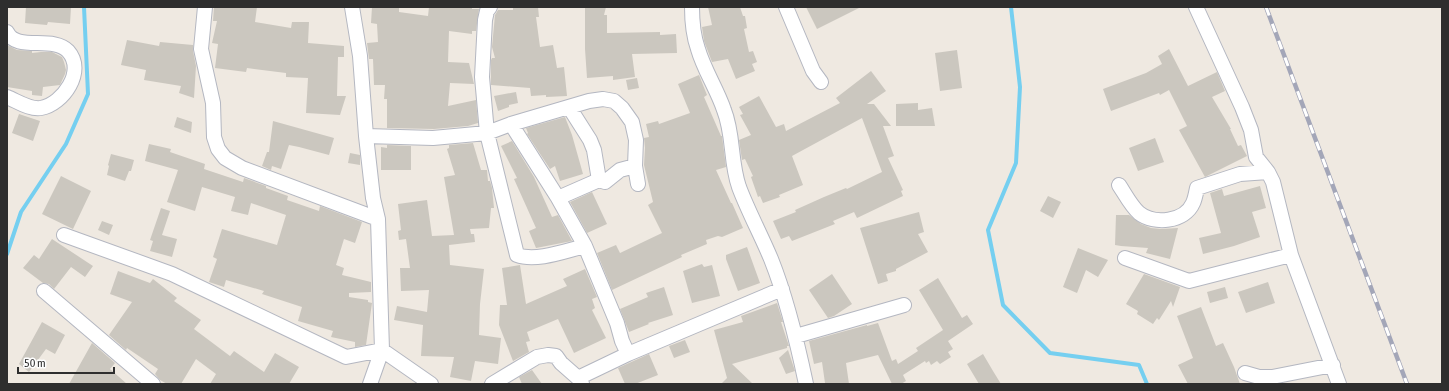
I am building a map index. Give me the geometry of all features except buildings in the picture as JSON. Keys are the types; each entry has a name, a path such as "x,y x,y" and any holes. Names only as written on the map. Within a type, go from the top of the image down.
{"street":[{"path":"205,7 201,49 213,103 214,137 218,149 225,158 242,168 378,219"},
{"path":"352,7 360,56 366,136 373,198 378,219 382,350 370,384"},
{"path":"490,7 487,10 485,20 482,77 487,134 517,256 524,258 536,258 585,246"},
{"path":"692,7 692,27 698,50 724,110 730,129 733,164 739,186 771,259 782,289 796,336 806,384"},
{"path":"786,7 813,71 821,82"},
{"path":"1196,7 1242,106 1251,130 1256,157 1268,172 1273,182 1291,255 1339,384"},
{"path":"7,32 9,37 16,42 54,44 68,51 73,61 75,75 70,87 50,106 31,108 7,97"},
{"path":"366,136 433,138 487,134 511,124 603,99 614,101 622,108 632,122 636,140 635,166 638,184"},
{"path":"569,107 590,140 594,150 599,180"},
{"path":"511,124 558,198 585,246 618,323 622,341 628,354"},
{"path":"558,198 599,180 605,182 620,170 635,166"},
{"path":"1119,184 1139,213 1152,220 1166,220 1178,218 1193,204 1197,188 1240,174 1268,172"},
{"path":"64,235 172,274 346,357 382,350 431,384"},
{"path":"1125,258 1189,281 1291,255"},
{"path":"492,384 537,357 548,355 556,356 561,363 580,381 628,354 782,289"},
{"path":"44,291 153,384"},
{"path":"796,336 904,305"},
{"path":"1245,373 1259,377 1272,378 1332,365"}],"waterway":[{"path":"7,254 21,212 66,144 88,94 84,7"},
{"path":"1011,7 1020,87 1016,163 988,230 1003,305 1050,353 1139,365 1147,384"}],"railway":[{"path":"1266,7 1407,384"}]}
